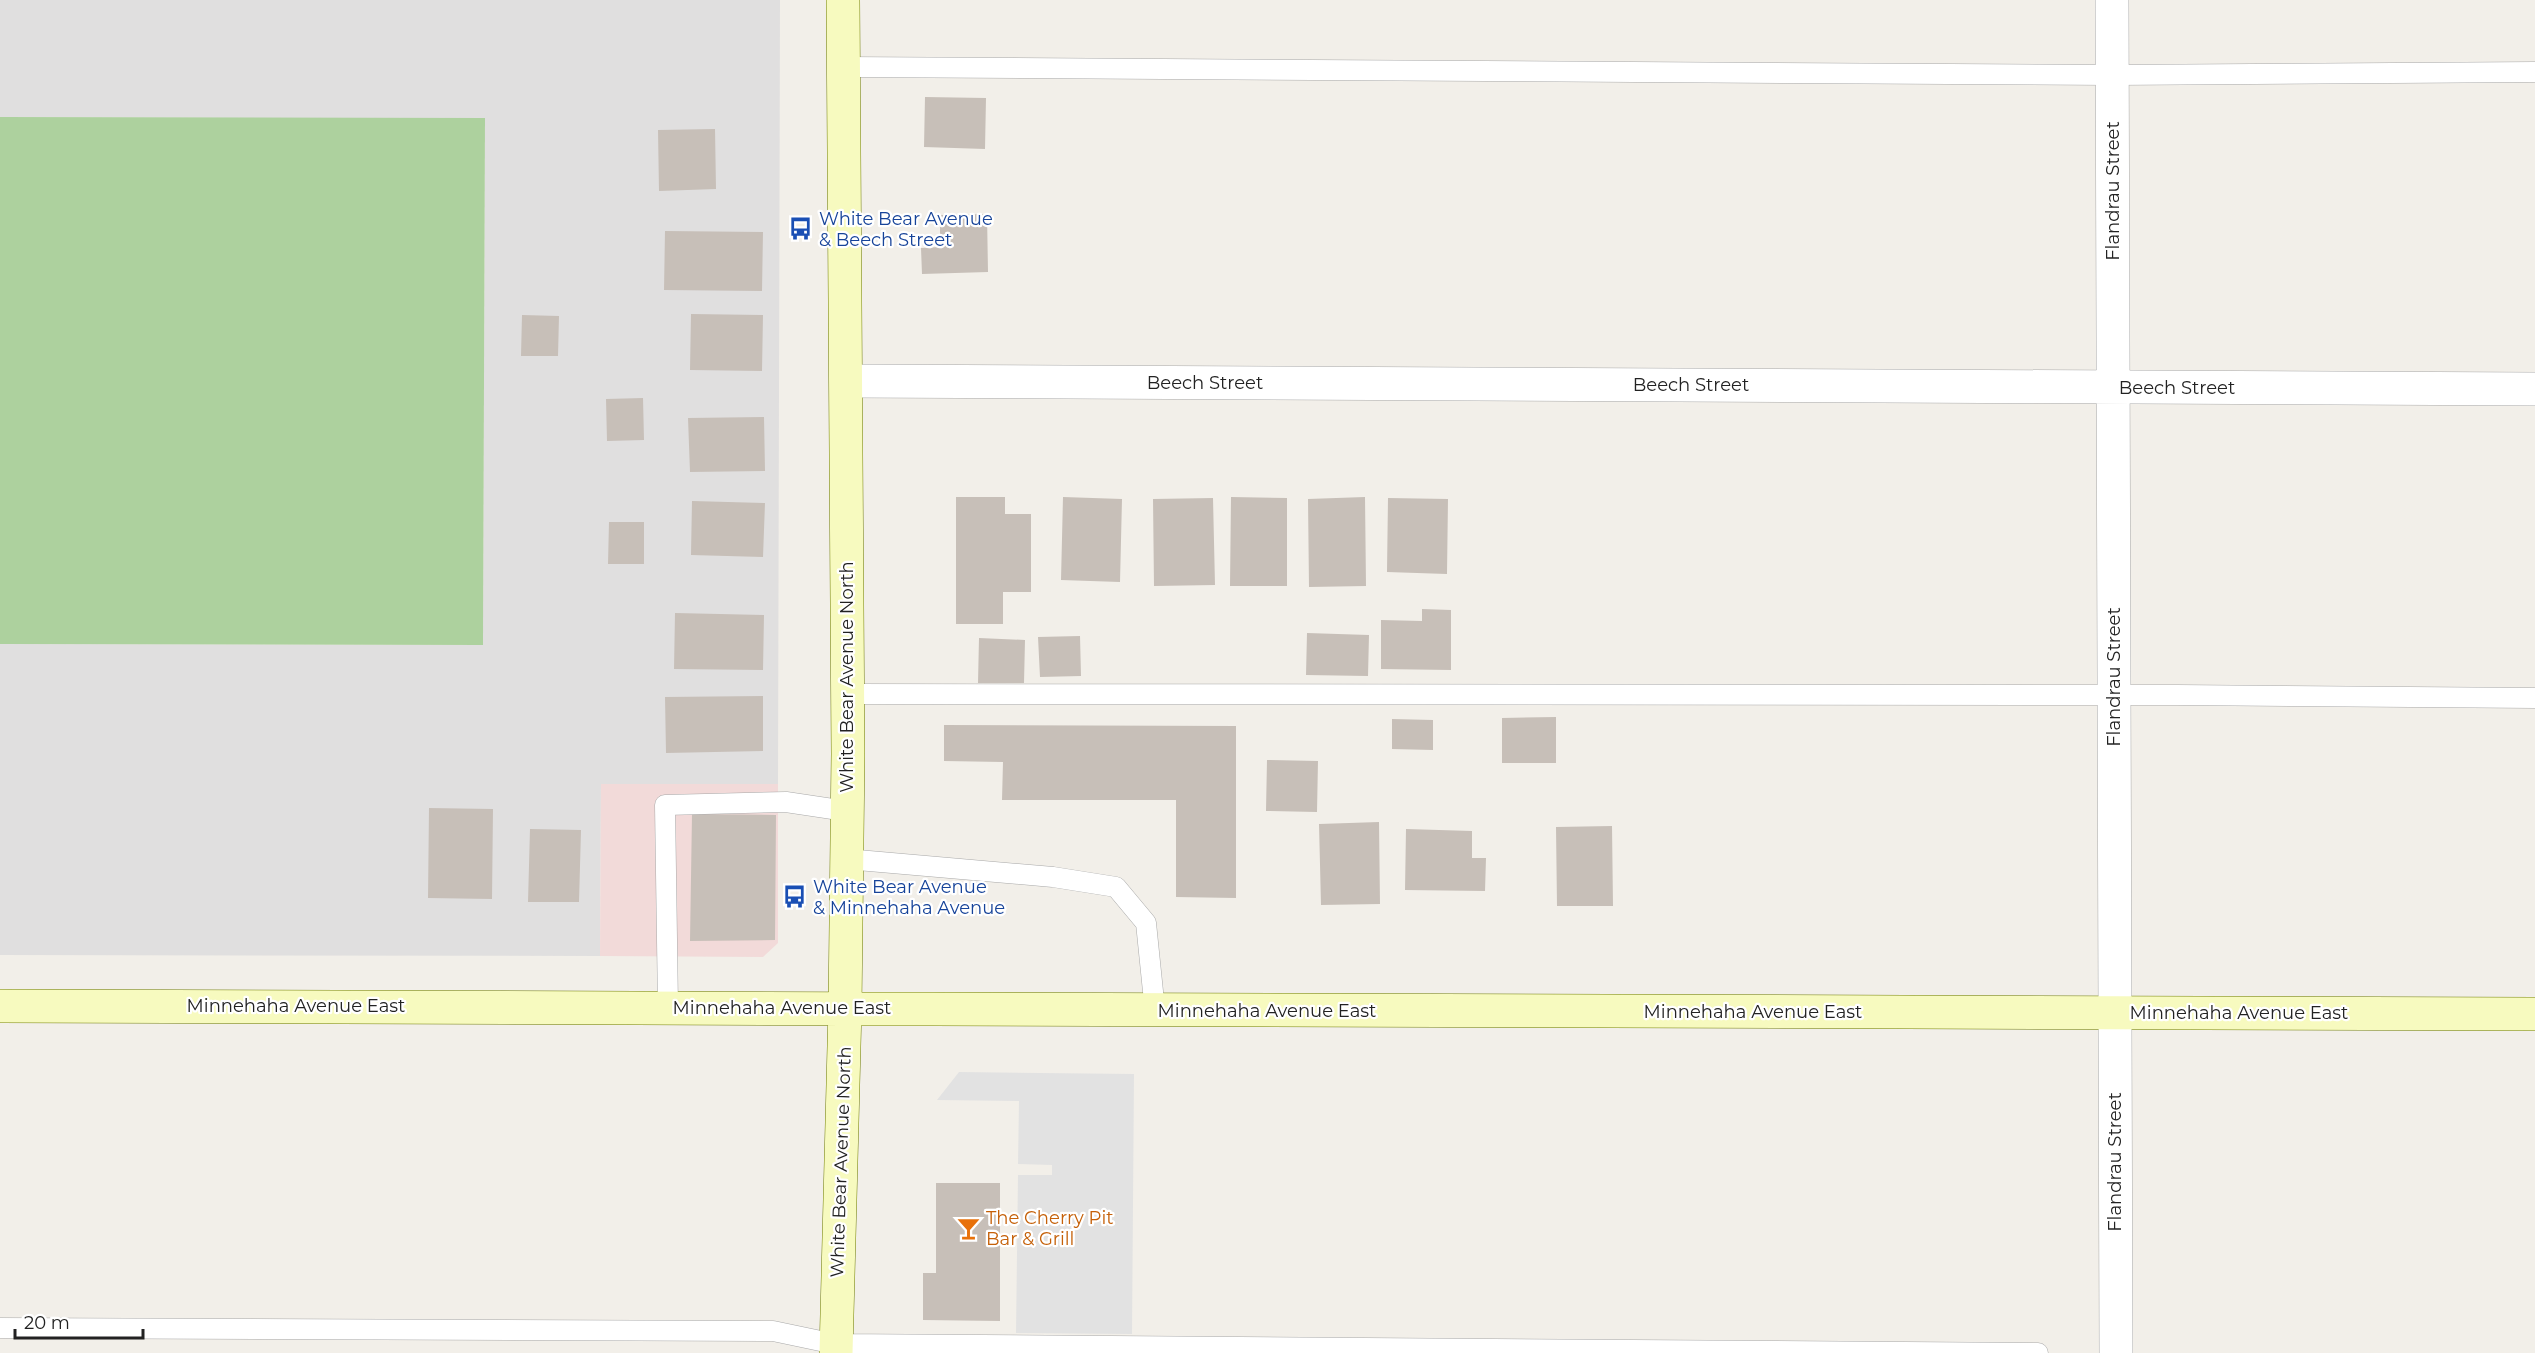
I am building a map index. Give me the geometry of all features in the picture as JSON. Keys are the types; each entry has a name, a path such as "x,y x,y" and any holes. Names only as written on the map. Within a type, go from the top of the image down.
{"main road":[{"name":"White Bear Avenue North","path":"835,1348 845,1008 847,694 847,381 843,0"},
{"name":"Minnehaha Avenue East","path":"0,1006 2535,1014"}],"street":[{"name":"Flandrau Street","path":"2112,0 2116,1353"},
{"name":"Beech Street","path":"847,381 2535,389"}],"lane":[{"path":"843,67 2113,75 2535,72"},
{"path":"847,694 2114,695 2535,698"},
{"path":"668,1007 665,805 786,802 846,811"},
{"path":"846,859 1053,877 1116,887 1146,923 1155,1011"},
{"path":"0,1328 773,1331 835,1348 2038,1353"}],"shaded area":[{"path":"0,0 780,0 778,784 601,784 600,956 0,955 0,644 483,645 485,119 0,117"},
{"path":"601,784 778,784 778,943 763,957 600,956"},
{"path":"959,1072 1134,1074 1132,1334 1016,1333 1018,1175 1052,1175 1052,1165 1018,1164 1019,1101 937,1100"}],"green space":[{"path":"0,117 485,118 483,645 0,644"}],"building":[{"path":"925,97 986,98 985,149 924,147"},
{"path":"715,129 716,189 659,191 658,130"},
{"path":"987,214 988,272 922,274 921,248 940,247 940,215"},
{"path":"665,231 763,232 762,291 664,290"},
{"path":"691,314 763,315 762,371 690,370"},
{"path":"522,315 559,316 558,356 521,356"},
{"path":"643,398 644,440 607,441 606,399"},
{"path":"764,417 765,471 690,472 688,418"},
{"path":"956,497 1005,497 1005,514 1031,514 1031,592 1003,592 1003,624 956,624"},
{"path":"1063,497 1122,499 1120,582 1061,580"},
{"path":"1231,497 1287,498 1287,586 1230,586"},
{"path":"1365,497 1366,586 1309,587 1308,499"},
{"path":"1213,498 1215,585 1154,586 1153,499"},
{"path":"1388,498 1448,499 1447,574 1387,572"},
{"path":"692,501 765,503 763,557 691,555"},
{"path":"609,522 644,522 644,564 608,564"},
{"path":"1422,609 1451,610 1451,670 1381,669 1381,620 1422,621"},
{"path":"675,613 764,615 763,670 674,669"},
{"path":"1307,633 1369,635 1368,676 1306,675"},
{"path":"1080,636 1081,676 1040,677 1038,637"},
{"path":"979,638 1025,640 1024,683 978,683"},
{"path":"763,696 763,751 666,753 665,697"},
{"path":"1556,717 1556,763 1502,763 1502,718"},
{"path":"1392,719 1433,720 1433,750 1392,749"},
{"path":"944,725 1236,726 1236,898 1176,897 1176,800 1002,800 1003,762 944,761"},
{"path":"1267,760 1318,761 1317,812 1266,811"},
{"path":"429,808 493,809 492,899 428,898"},
{"path":"692,814 776,815 775,940 690,941"},
{"path":"1379,822 1380,904 1321,905 1319,824"},
{"path":"1612,826 1613,906 1557,906 1556,827"},
{"path":"530,829 581,830 579,902 528,902"},
{"path":"1406,829 1472,831 1472,858 1486,858 1485,891 1405,890"},
{"name":"The Cherry Pit Bar & Grill","path":"936,1183 1000,1183 1000,1321 923,1320 923,1273 936,1273"}],"place":[{"name":"White Bear Avenue & Beech Street","path":"801,229"},
{"name":"White Bear Avenue & Minnehaha Avenue","path":"795,897"},
{"name":"The Cherry Pit Bar & Grill","path":"968,1228"}]}
